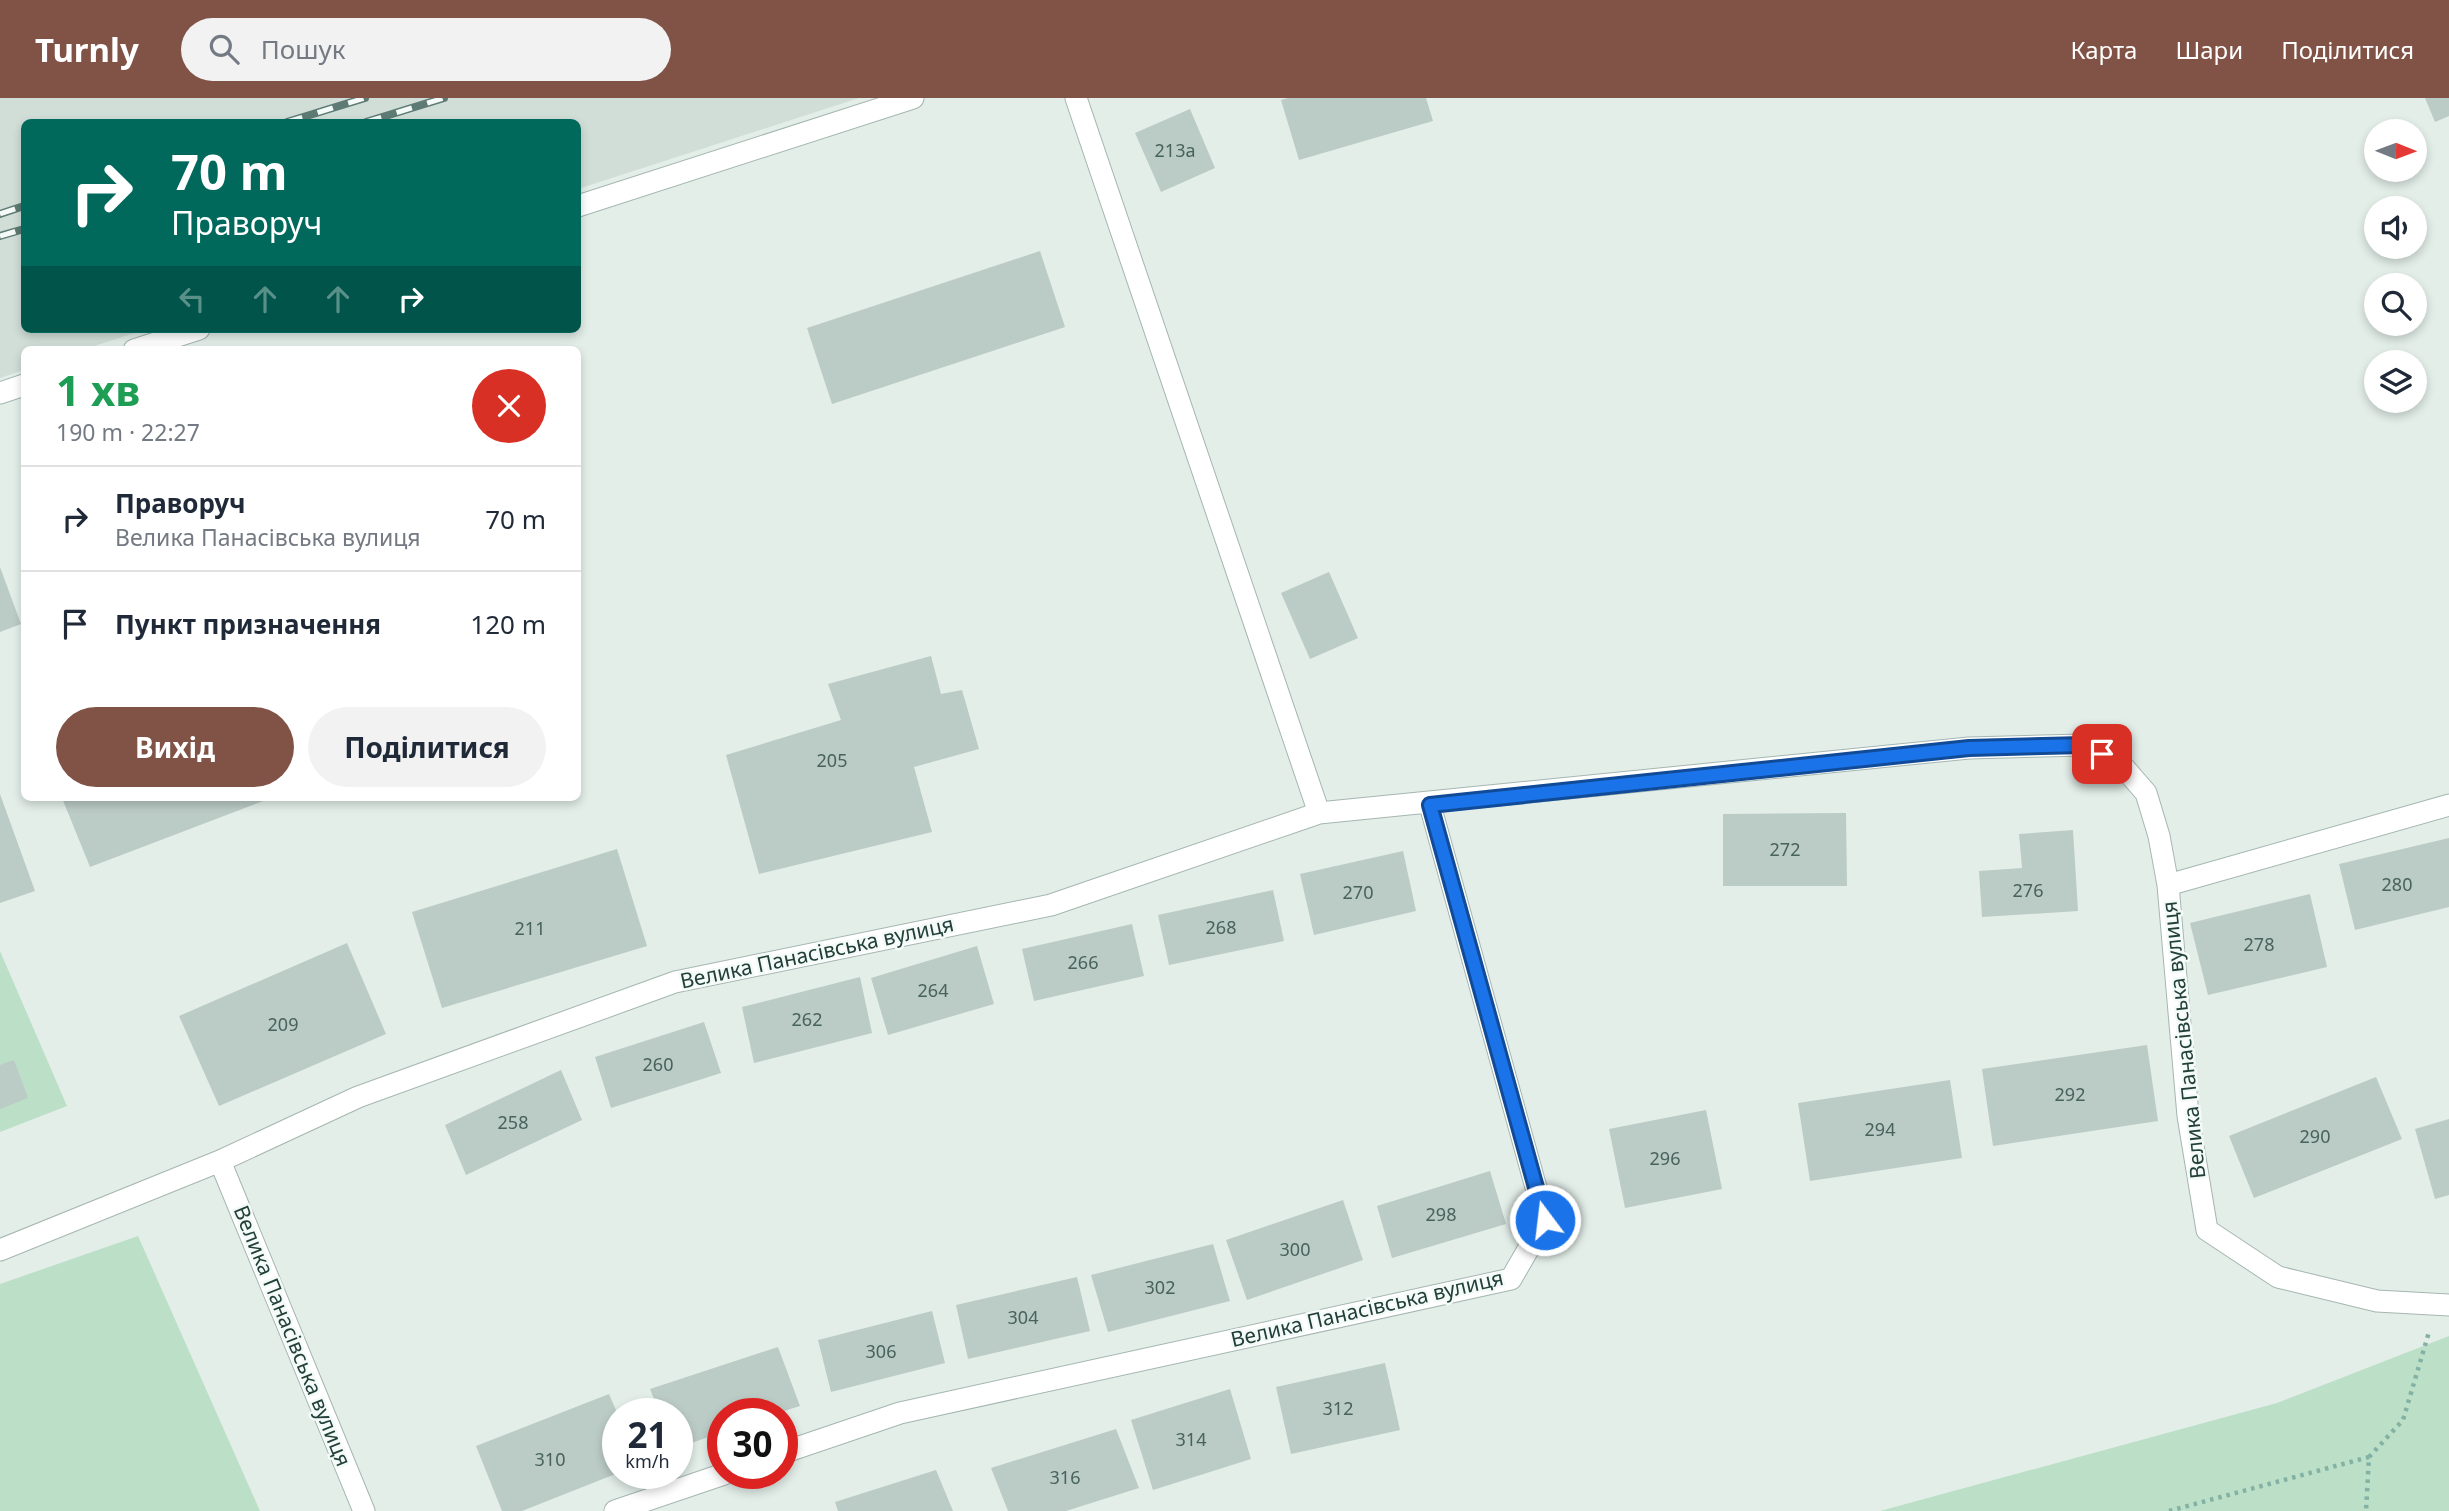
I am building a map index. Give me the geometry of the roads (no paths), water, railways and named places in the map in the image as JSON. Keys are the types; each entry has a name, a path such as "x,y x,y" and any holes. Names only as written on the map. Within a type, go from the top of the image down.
{"street":[{"path":"581,205 913,98"},
{"path":"1076,98 1319,814"},
{"path":"146,346 187,333"},
{"path":"0,393 21,386"},
{"name":"Велика Панасівська вулиця","path":"0,1250 220,1161 358,1097 675,982 1051,905 1319,814 1430,805 1969,748 2084,745 2120,763 2146,793 2159,836 2168,885 2188,1116 2207,1230 2278,1277 2377,1301 2443,1304"},
{"name":"Велика Панасівська вулиця","path":"798,1448 900,1413 1511,1279 1545,1220 1430,805"},
{"name":"Велика Панасівська вулиця","path":"2168,885 2449,805"},
{"name":"Велика Панасівська вулиця","path":"220,1161 364,1511"},
{"path":"615,1511 707,1480"}],"railway":[{"path":"297,119 365,98"},
{"path":"376,119 444,98"},
{"path":"0,214 21,207"},
{"path":"0,236 21,230"}]}
